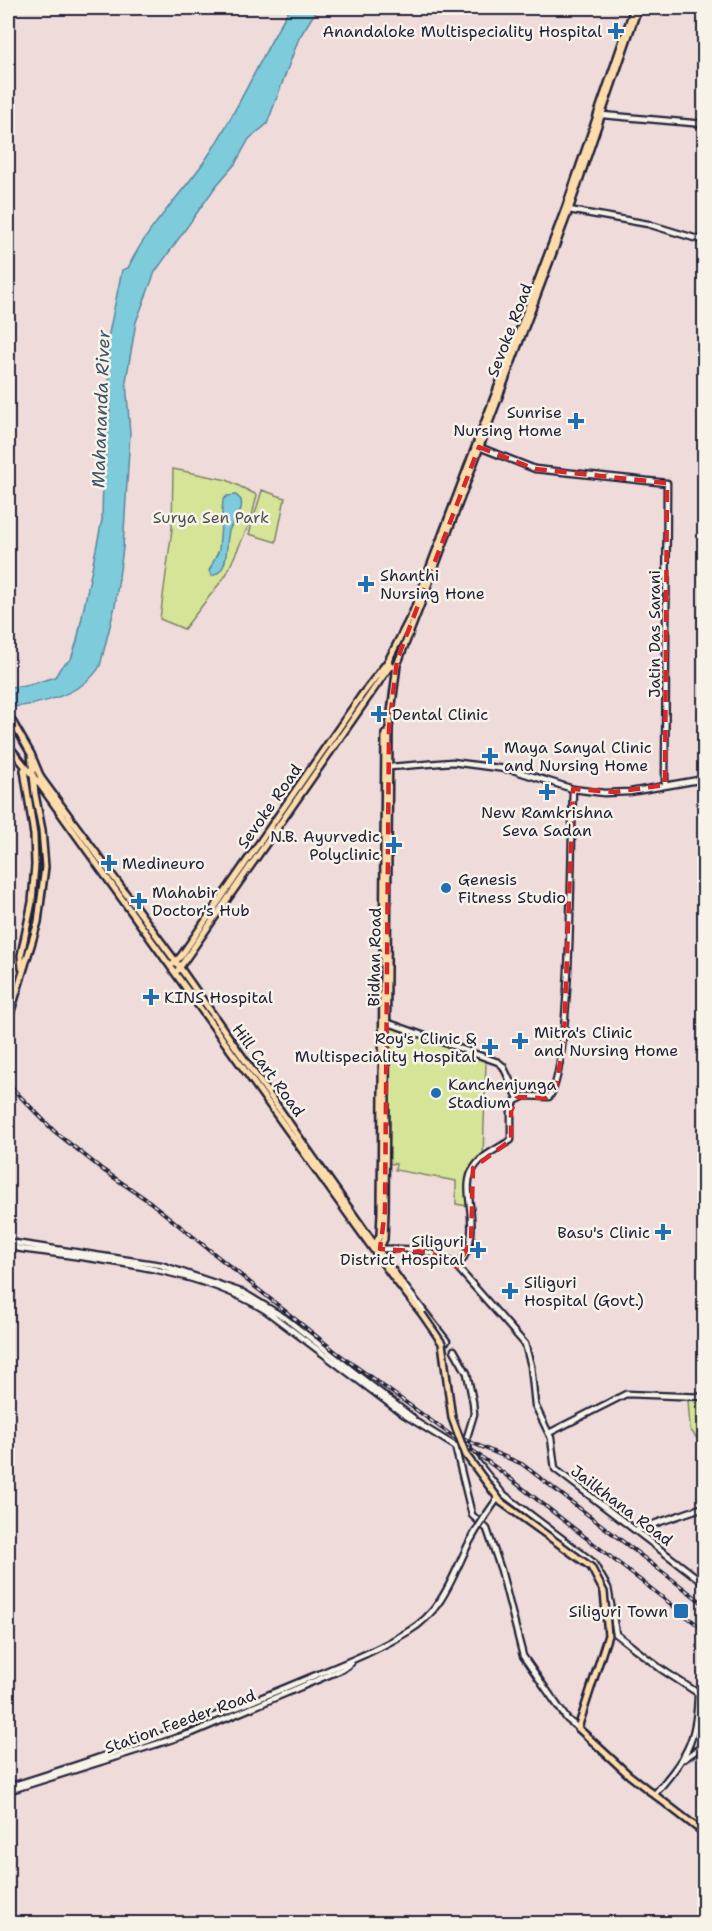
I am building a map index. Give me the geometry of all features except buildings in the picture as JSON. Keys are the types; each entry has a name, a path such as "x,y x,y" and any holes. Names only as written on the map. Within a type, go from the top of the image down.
{"main road":[{"name":"Sevoke Road","path":"178,970 219,906 330,745 392,663 422,602 448,522 567,209 636,8"},
{"name":"Bidhan Road","path":"376,1248 382,1233 387,713 396,676 392,663"},
{"path":"8,714 31,754 37,777 44,843 44,880 38,922 8,1021"},
{"name":"Hill Cart Road","path":"8,745 37,777 174,964 442,1343 451,1410 459,1441 470,1462 498,1498 591,1567 604,1592 608,1643 579,1728"},
{"path":"22,763 27,783 36,865 33,903 21,955 22,972"},
{"path":"27,783 37,777"},
{"name":"Sevoke Road","path":"174,964 219,906"},
{"path":"579,1728 613,1762 705,1833"}],"street":[{"path":"600,114 705,124"},
{"path":"567,209 648,224 705,241"},
{"name":"Jatin Das Sarani","path":"477,446 512,462 535,469 668,483 665,785"},
{"path":"388,767 452,762 513,770 573,789 615,792 705,779"},
{"path":"518,1098 549,1097 556,1088 564,1038 573,789"},
{"path":"384,1021 498,1062 503,1066 518,1098"},
{"path":"457,1267 471,1241 471,1174 486,1155 512,1140 511,1111 518,1098"},
{"path":"8,1242 161,1265 244,1293 285,1318 421,1425"},
{"path":"8,1247 163,1271 244,1299 265,1310 403,1414 455,1446 459,1454 472,1512 487,1529 490,1537 523,1656 555,1704 567,1719 579,1728"},
{"name":"Jailkhana Road","path":"376,1248 429,1252 447,1259 457,1267 525,1344 531,1366 535,1405 549,1433 555,1470 705,1584"},
{"path":"404,1288 447,1341"},
{"path":"454,1350 467,1373 474,1409 467,1437 468,1449 478,1466 502,1494 594,1562 608,1587 616,1634 705,1697"},
{"path":"549,1433 626,1394 705,1397"},
{"path":"459,1454 468,1449"},
{"name":"Station Feeder Road","path":"8,1789 147,1743 356,1659 408,1632 422,1623 440,1602 477,1529 498,1498"},
{"path":"636,1530 705,1507"},
{"path":"684,1759 697,1720 698,1693"},
{"path":"654,1795 684,1759 705,1745"}],"highlighted area":[{"path":"479,447 535,469 667,483 665,785 615,792 573,789 564,1038 556,1088 545,1098 517,1097 511,1111 511,1140 473,1168 471,1241 457,1267 429,1252 380,1249 385,1211 389,728 397,660"}],"green space":[{"name":"Surya Sen Park","path":"173,469 227,480 257,495 251,520 226,575 184,629 160,619 172,529"},
{"path":"262,490 285,498 276,542 249,534"},
{"name":"Kanchenjunga Stadium","path":"388,1024 486,1060 483,1157 478,1157 476,1165 469,1168 468,1206 456,1204 456,1181 395,1170 396,1164 388,1163"},
{"path":"688,1399 704,1399 704,1439 698,1440 690,1429"}],"water":[{"path":"290,8 318,8 299,38 267,124 249,139 235,164 216,186 155,272 136,322 126,381 130,434 123,548 115,606 100,666 83,684 59,697 33,704 8,707 8,687 25,686 55,677 61,667 71,659 77,641 102,520 103,473 110,410 108,338 122,270 128,268 155,224 208,156"},
{"path":"236,495 241,500 241,509 229,531 226,558 222,569 212,576 209,571 219,550 223,500 227,496"}],"railway":[{"path":"8,1084 54,1131 103,1170 150,1202 336,1352 498,1469 704,1630"},
{"path":"463,1439 522,1464 704,1604"}],"place":[{"name":"Anandaloke Multispeciality Hospital","path":"616,31"},
{"name":"Sunrise Nursing Home","path":"576,421"},
{"name":"Shanthi Nursing Hone","path":"366,584"},
{"name":"Dental Clinic","path":"379,714"},
{"name":"Maya Sanyal Clinic and Nursing Home","path":"490,756"},
{"name":"New Ramkrishna Seva Sadan","path":"547,792"},
{"name":"N.B. Ayurvedic Polyclinic","path":"394,845"},
{"name":"Medineuro","path":"109,863"},
{"name":"Genesis Fitness Studio","path":"446,888"},
{"name":"Mahabir Doctor's Hub","path":"139,901"},
{"name":"KINS Hospital","path":"151,997"},
{"name":"Mitra's Clinic and Nursing Home","path":"520,1041"},
{"name":"Roy's Clinic & Multispeciality Hospital","path":"490,1047"},
{"name":"Kanchenjunga Stadium","path":"436,1093"},
{"name":"Basu's Clinic","path":"663,1232"},
{"name":"Siliguri District Hospital","path":"478,1250"},
{"name":"Siliguri Hospital (Govt.)","path":"510,1291"},
{"name":"Siliguri Town","path":"681,1611"}],"water label":[{"name":"Mahananda River","path":"101,409"}]}
